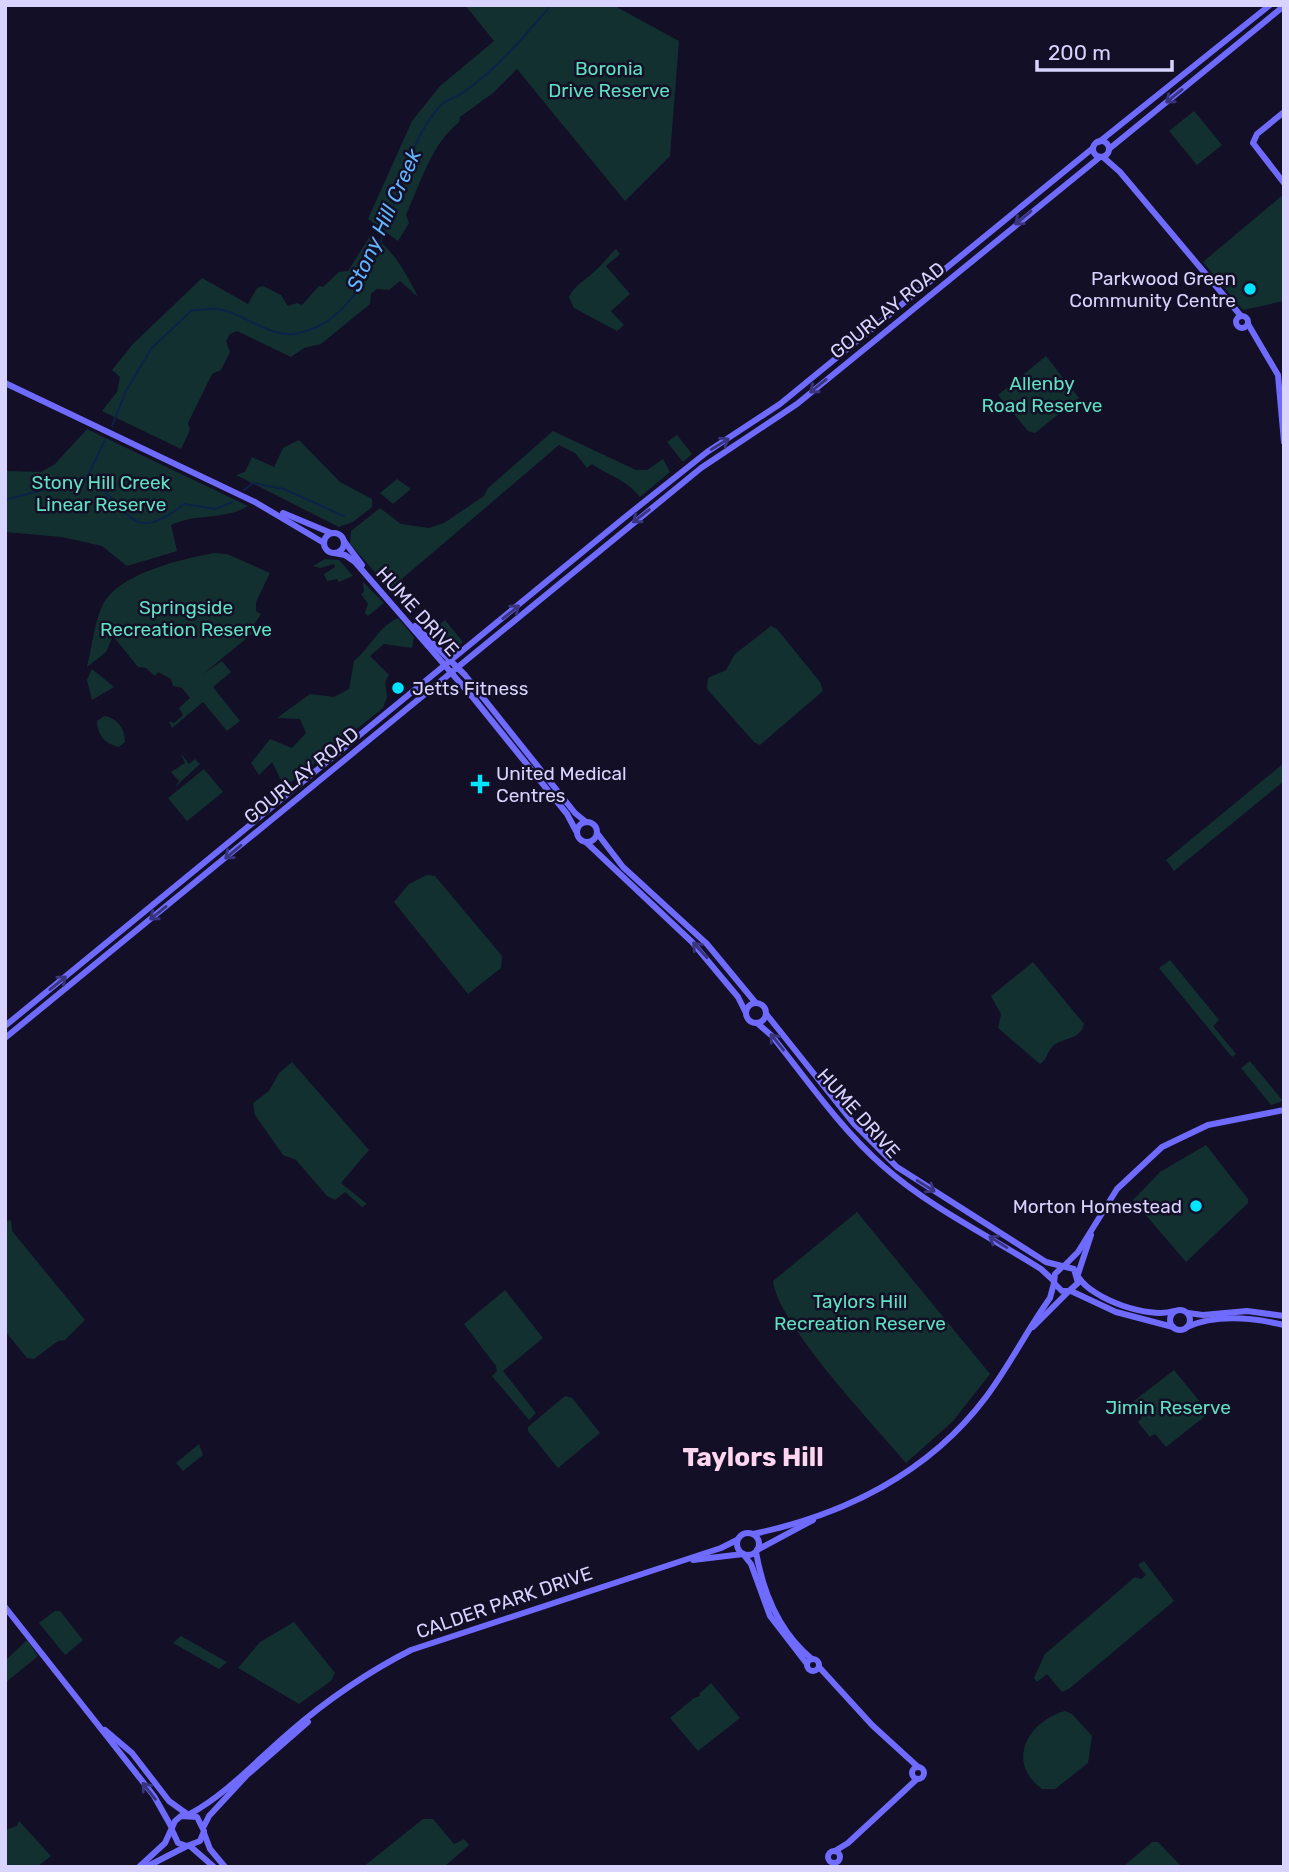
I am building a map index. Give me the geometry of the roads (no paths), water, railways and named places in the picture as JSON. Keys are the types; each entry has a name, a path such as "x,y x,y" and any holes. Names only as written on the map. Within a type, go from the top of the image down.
{"street":[{"path":"1099,142 1270,5"},
{"path":"1109,150 1284,6"},
{"path":"1284,112 1257,134 1253,143 1284,183"},
{"path":"1099,142 1106,143 1120,172"},
{"name":"GOURLAY ROAD","path":"5,1027 612,528 713,447 768,414 1099,142"},
{"path":"1093,148 1120,172 1163,224 1172,242 1188,254 1239,318 1247,318 1246,326 1278,375 1284,442"},
{"name":"GOURLAY ROAD","path":"5,1038 618,534 724,451 784,414 1109,150"},
{"path":"844,352 850,360"},
{"path":"5,383 255,502 331,533 340,534 344,541 342,550 334,553 326,550 324,543 255,502"},
{"path":"682,472 688,479"},
{"path":"612,528 618,534"},
{"path":"324,543 331,533"},
{"name":"HUME DRIVE","path":"344,541 413,624 452,660 575,813 586,822"},
{"name":"HUME DRIVE","path":"334,553 345,555 355,562 567,814 576,831"},
{"path":"586,822 594,826 623,867 707,944 755,1002 764,1006 767,1015 757,1023 749,1020 730,986 692,942 587,843 578,839 576,831 586,822"},
{"path":"587,843 594,839 597,833"},
{"path":"207,861 213,868"},
{"path":"746,1013 750,1004 755,1002"},
{"name":"HUME DRIVE","path":"767,1015 854,1124 883,1155 912,1177 1046,1262 1063,1267"},
{"name":"HUME DRIVE","path":"757,1023 772,1036 859,1142 884,1167 908,1186 1041,1269 1054,1282"},
{"path":"809,1662 770,1616 755,1573 737,1546 737,1540 742,1534 777,1531 877,1492 940,1447 980,1405 1050,1298 1056,1271 1078,1252 1130,1174 1162,1147 1208,1125 1284,1110"},
{"path":"1023,1339 1078,1283 1078,1275 1097,1220"},
{"path":"1063,1267 1074,1269 1106,1299 1157,1314 1182,1310 1203,1315 1247,1311 1284,1316"},
{"path":"1054,1282 1059,1289 1070,1291 1116,1312 1178,1330 1238,1319 1284,1325"},
{"path":"1173,1327 1170,1319 1174,1311"},
{"path":"1187,1327 1190,1321 1188,1313"},
{"path":"743,1554 756,1551 824,1514"},
{"path":"753,1534 759,1543 756,1551 759,1572 776,1614 809,1662 809,1670 817,1669 904,1758 915,1774 906,1787 838,1853 838,1861 831,1860 824,1867"},
{"name":"CALDER PARK DRIVE","path":"189,1814 214,1801 291,1733 349,1687 392,1659 432,1641 737,1540"},
{"name":"CALDER PARK DRIVE","path":"676,1562 743,1554"},
{"path":"5,1607 154,1796 178,1843 189,1846 214,1867"},
{"path":"91,1716 129,1750 169,1801 197,1817 204,1828 210,1849 225,1867"},
{"path":"121,1756 129,1750"},
{"name":"CALDER PARK DRIVE","path":"204,1828 212,1812 250,1770"},
{"path":"139,1867 162,1846 177,1818 189,1814"},
{"path":"145,1867 200,1841 204,1828"}],"waterway":[{"name":"Stony Hill Creek","path":"112,426 126,391 151,349 192,310 219,309 269,330 289,334 299,333 330,319 353,297 370,267 422,131 441,105 464,92 488,73 551,5"},
{"name":"Stony Hill Creek","path":"5,500 87,478 105,440"},
{"path":"87,478 131,518 140,522 151,523 166,517 184,504 216,509 232,502"},
{"path":"244,490 253,483 284,489 344,516"}],"place":[{"name":"Parkwood Green Community Centre","path":"1250,289"},
{"name":"Jetts Fitness","path":"398,688"},
{"name":"United Medical Centres","path":"480,784"},
{"name":"Morton Homestead","path":"1196,1206"}],"district":[{"name":"Taylors Hill","path":"753,1457"}],"park label":[{"name":"Boronia Drive Reserve","path":"609,79"},
{"name":"Allenby Road Reserve","path":"1042,394"},
{"name":"Stony Hill Creek Linear Reserve","path":"101,493"},
{"name":"Springside Recreation Reserve","path":"186,618"},
{"name":"Taylors Hill Recreation Reserve","path":"860,1312"},
{"name":"Jimin Reserve","path":"1168,1407"}]}
